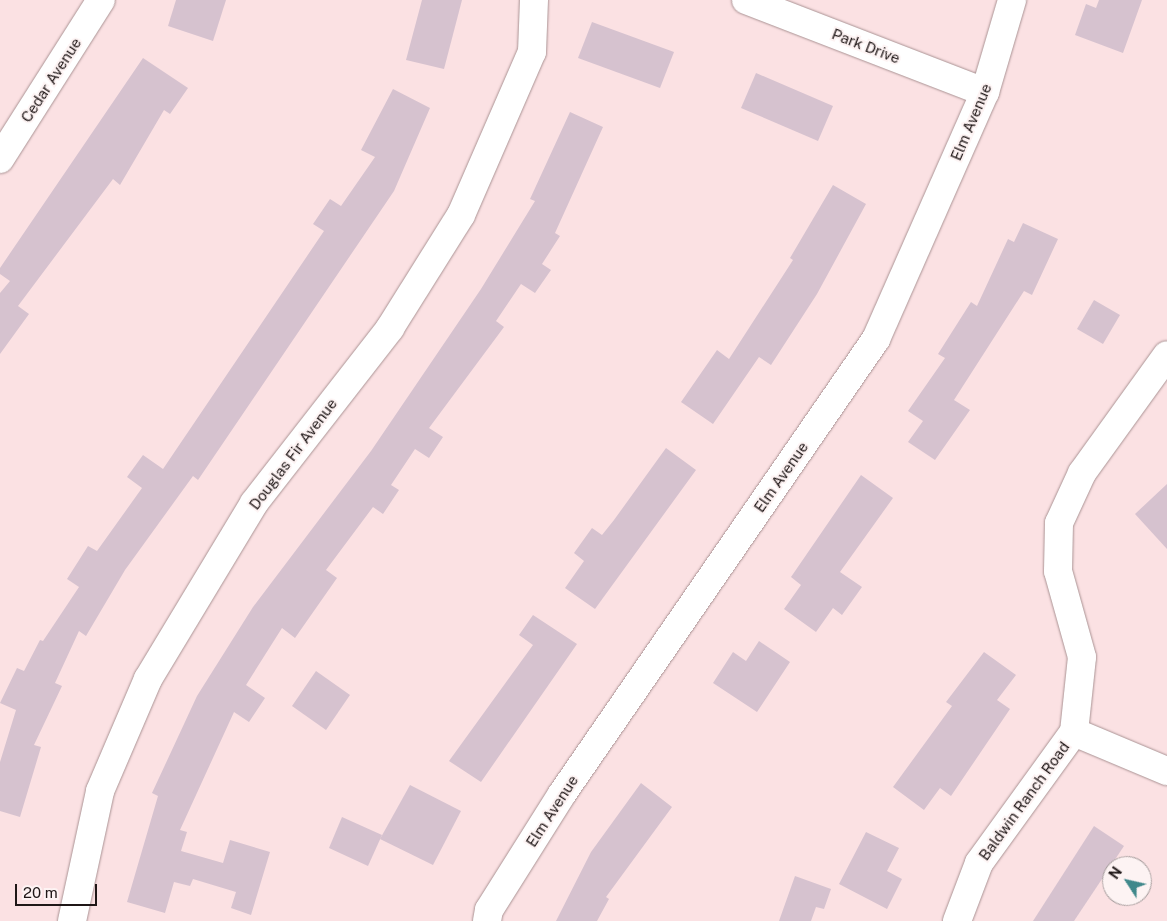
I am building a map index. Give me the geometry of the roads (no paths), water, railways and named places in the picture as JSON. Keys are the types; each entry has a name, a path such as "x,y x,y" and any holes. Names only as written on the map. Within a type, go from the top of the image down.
{"street":[{"name":"Cedar Avenue","path":"0,159 101,0"},
{"name":"Douglas Fir Avenue","path":"72,921 100,791 148,679 254,503 390,328 461,215 532,52 534,0"},
{"name":"Park Drive","path":"746,0 986,92"},
{"name":"Elm Avenue","path":"487,921 489,910 562,794 876,339 986,92 1012,0"},
{"name":"Baldwin Ranch Road","path":"957,921 979,862 1074,732 1082,657 1058,571 1059,523 1082,473 1167,355"},
{"path":"1074,732 1167,771"}]}
